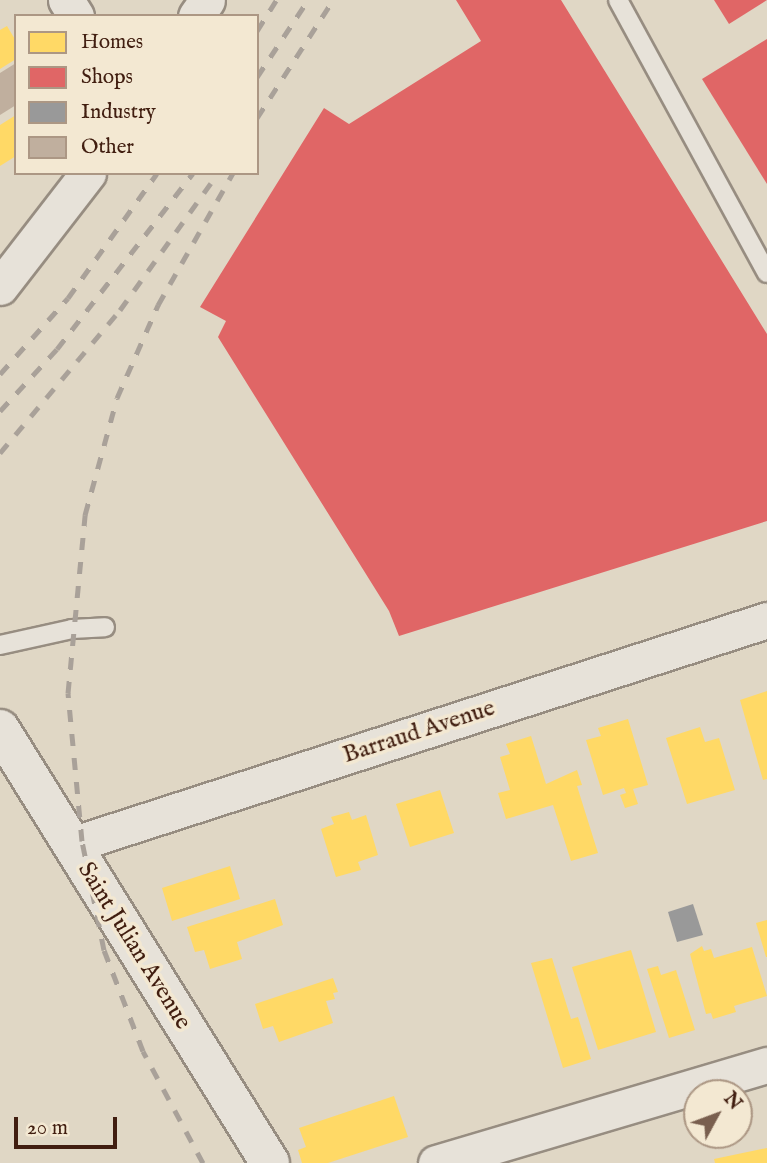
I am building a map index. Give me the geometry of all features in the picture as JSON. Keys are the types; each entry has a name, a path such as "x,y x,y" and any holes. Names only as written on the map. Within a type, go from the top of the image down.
{"street":[{"path":"0,287 86,175"},
{"name":"Barraud Avenue","path":"71,845 767,620"},
{"name":"Saint Julian Avenue","path":"0,729 270,1163"},
{"path":"436,1163 767,1065"}],"lane":[{"path":"618,0 767,273"},
{"path":"0,645 72,629 105,627"}],"building: Homes":[{"path":"7,26 14,38 14,60 0,69 0,30"},
{"path":"14,116 14,157 0,166 0,125"},
{"path":"767,691 767,779 763,780 740,700"},
{"path":"628,719 648,785 633,789 638,804 625,808 620,795 626,793 624,788 603,795 586,740 601,736 598,728"},
{"path":"700,727 705,742 719,738 735,790 687,804 666,738"},
{"path":"531,736 546,784 577,770 582,785 577,786 598,853 571,861 553,805 506,819 498,793 510,790 500,757 510,754 506,744"},
{"path":"440,790 454,833 410,847 396,804"},
{"path":"349,812 352,820 366,815 378,855 358,862 361,870 336,877 321,829 334,824 331,817"},
{"path":"230,866 240,899 172,921 162,888"},
{"path":"275,899 283,925 237,942 242,959 210,969 204,950 195,952 187,927"},
{"path":"767,920 767,957 766,957 756,923"},
{"path":"702,946 704,951 711,949 714,958 752,947 767,996 734,1006 736,1012 713,1019 711,1013 706,1014 690,954"},
{"path":"631,950 656,1032 598,1050 572,967"},
{"path":"552,958 571,1019 578,1017 591,1059 563,1068 531,963"},
{"path":"658,966 661,975 676,970 695,1030 669,1038 647,969"},
{"path":"333,978 338,992 333,993 335,999 326,1001 333,1023 279,1042 273,1026 263,1029 255,1004"},
{"path":"394,1096 408,1137 328,1163 302,1163 298,1150 306,1147 299,1128"},
{"path":"767,1148 767,1163 715,1163 714,1159"}],"building: Shops":[{"path":"456,0 561,0 767,334 767,521 399,636 389,611 218,337 226,321 200,307 324,108 349,124 481,41"},
{"path":"714,0 767,0 729,24"},
{"path":"767,39 767,184 702,79"}],"building: Industry":[{"path":"693,904 703,935 677,942 668,912"}],"building: Other":[{"path":"14,64 14,106 0,115 0,73"}],"railway":[{"path":"259,28 276,0"},
{"path":"259,74 308,0"},
{"path":"259,115 333,0"},
{"path":"0,374 68,298 156,175"},
{"path":"0,411 57,349 191,175"},
{"path":"0,453 120,310 217,175"},
{"path":"203,1163 143,1051 104,950 82,841 68,693 85,515 117,398 158,305 232,175"}]}
